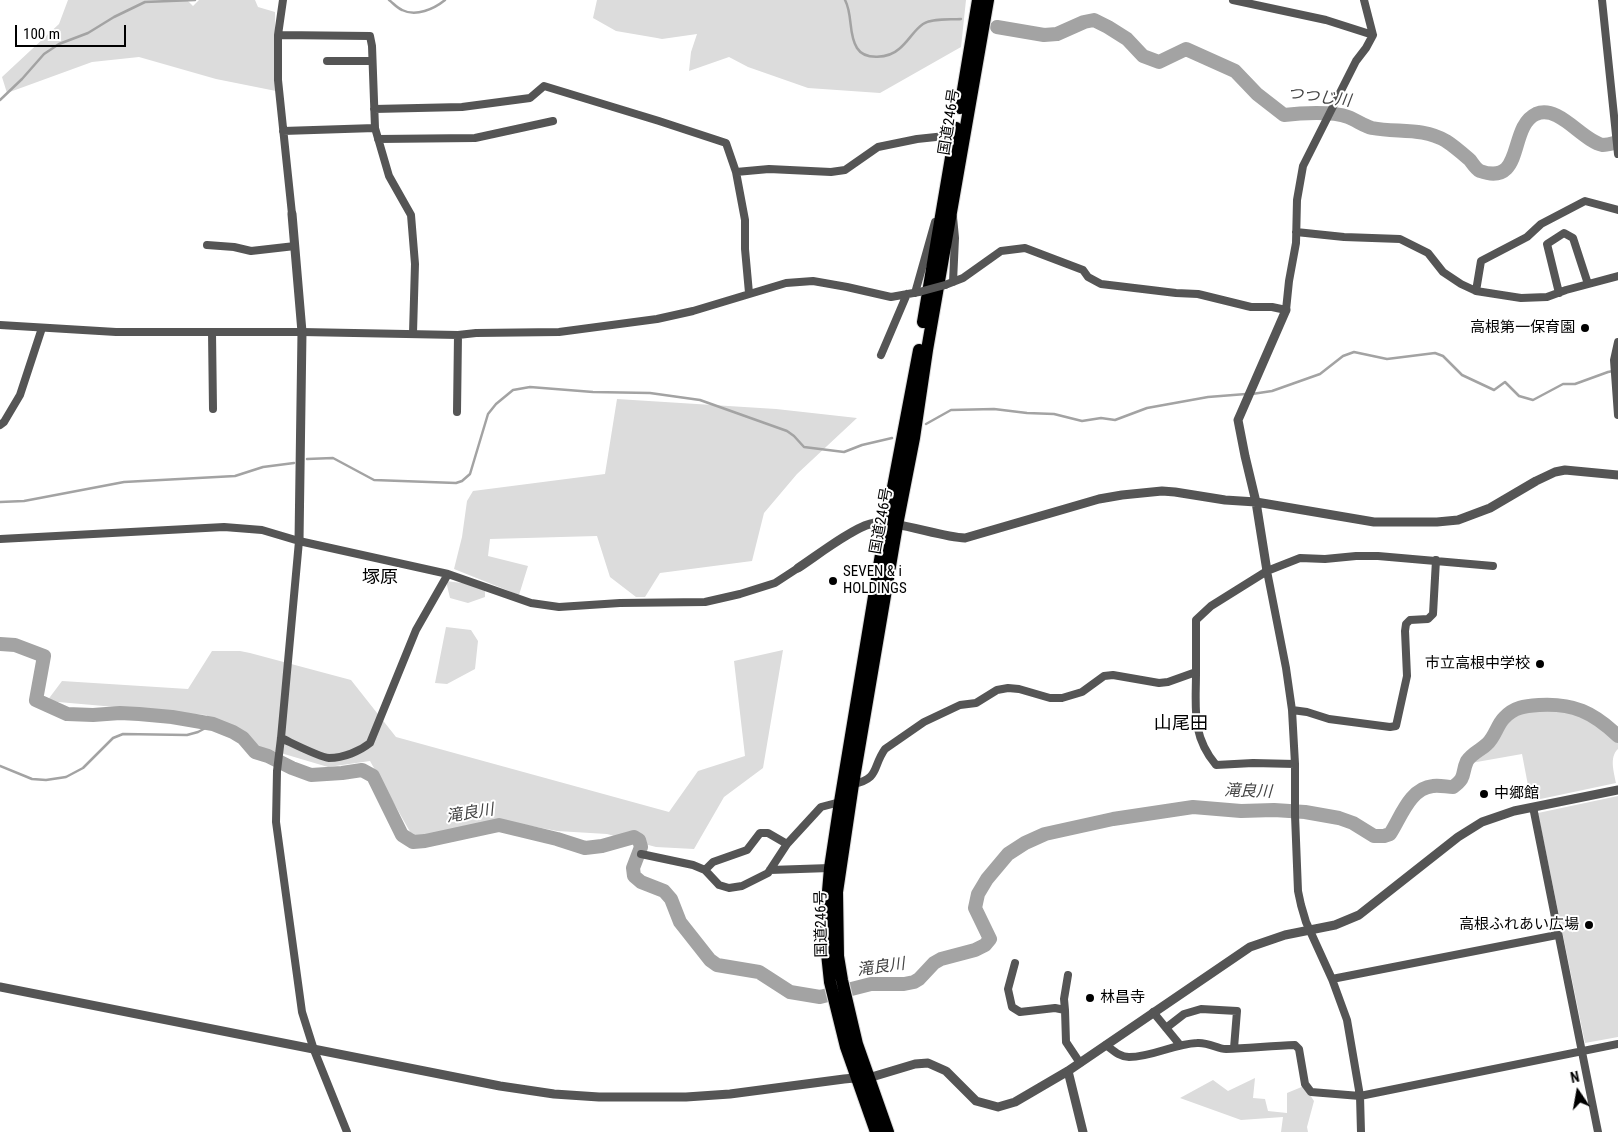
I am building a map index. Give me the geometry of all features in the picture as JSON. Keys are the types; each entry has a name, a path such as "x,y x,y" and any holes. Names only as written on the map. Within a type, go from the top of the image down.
{"highway":[{"name":"国道246号","path":"876,1132 863,1077 843,1014 826,944 826,915 830,868 840,802 892,524 914,438 947,206 955,135 978,0"},
{"name":"国道246号","path":"947,206 988,0"},
{"name":"国道246号","path":"836,981 838,956 836,892 892,524"},
{"name":"国道246号","path":"863,1077 888,1132"}],"street":[{"path":"283,0 278,35 278,80 302,332 299,541 278,756 276,822 302,1012 314,1050 347,1132"},
{"path":"1233,0 1326,20 1373,35"},
{"path":"1361,1132 1360,1096 1347,1020 1332,980 1306,922 1298,891 1292,710 1256,502 1238,420 1286,310 1296,232 1297,200 1303,166 1326,117 1356,61 1373,35 1364,0"},
{"path":"1602,0 1614,78 1618,154"},
{"path":"278,35 370,36 375,128 389,176 411,215 415,264 414,333"},
{"path":"327,61 372,60"},
{"path":"374,109 462,107 530,98 544,86 726,143 736,172 745,220 745,249 749,293"},
{"path":"378,139 476,138 553,120"},
{"path":"283,131 375,128"},
{"path":"736,172 769,168 831,172 845,170 878,147 917,139 955,135"},
{"path":"1476,291 1481,261 1527,237 1541,224 1585,202 1618,210"},
{"path":"917,292 933,228 947,206 955,220 949,284"},
{"path":"1296,232 1400,239 1428,253 1443,272 1461,284 1476,291 1521,298 1548,297 1618,276"},
{"path":"1559,293 1547,244 1564,233 1573,238 1588,284"},
{"path":"207,245 234,247 251,251 295,246"},
{"path":"0,325 116,332 414,333 458,336 476,333 559,332 693,311 786,283 813,281 891,297 949,284 963,278 1001,251 1025,248 1083,270 1088,277 1101,284 1176,294 1198,294 1250,307 1272,307 1286,310"},
{"path":"881,355 906,294"},
{"path":"0,425 4,422 20,395 42,328"},
{"path":"212,332 213,408"},
{"path":"457,412 458,336"},
{"path":"1618,342 1615,362 1618,415"},
{"path":"0,540 224,527 262,530 299,541 448,574 531,603 559,607 620,602 705,602 740,594 775,582 871,523 892,524 952,538 964,538 1098,499 1162,491 1225,500 1256,502 1374,522 1437,522 1458,520 1490,508 1555,472 1565,470 1618,475"},
{"path":"1295,764 1253,763 1216,765 1208,756 1196,726 1196,620 1211,606 1267,571 1300,558 1325,559 1378,556 1493,566"},
{"path":"1292,710 1307,712 1329,719 1390,727 1396,726 1406,676 1406,624 1410,620 1428,619 1433,614 1436,560"},
{"path":"281,738 328,758 342,756 362,749 370,743 416,630 448,574"},
{"path":"853,784 871,776 876,769 880,755 885,749 924,722 950,708 976,704 997,690 1019,689 1050,698 1062,698 1082,692 1104,676 1113,675 1159,683 1168,682 1196,672"},
{"path":"0,987 500,1086 554,1094 642,1098 730,1094 881,1075 916,1064 928,1063 946,1071 976,1100 998,1107 1014,1102 1068,1071 1250,948 1285,935 1336,925 1360,915 1458,837 1482,822 1532,807 1618,790"},
{"path":"641,854 693,865 705,870 719,885 729,888 742,886 768,873 787,844 821,806 840,802"},
{"path":"1532,807 1598,1132"},
{"path":"705,870 713,862 747,850 760,833 768,833 787,844"},
{"path":"770,870 830,868"},
{"path":"1332,980 1557,935"},
{"path":"1015,963 1008,989 1012,1007 1020,1012 1055,1008 1066,1010"},
{"path":"1068,974 1064,999 1066,1042 1080,1063"},
{"path":"1166,1028 1184,1014 1201,1009 1237,1011 1234,1048"},
{"path":"1154,1012 1180,1045"},
{"path":"1106,1046 1120,1056 1129,1057 1148,1055 1180,1045 1210,1043 1224,1049 1295,1046 1298,1049 1305,1084 1310,1092 1360,1096 1618,1044"},
{"path":"1068,1071 1084,1132"}],"shaded area":[{"path":"68,0 187,0 193,6 199,0 255,0 258,7 275,12 276,91 216,79 139,57 92,62 7,93 2,77 59,24"},
{"path":"597,0 966,0 961,47 880,93 808,88 748,67 729,57 689,71 691,52 697,34 662,39 616,31 593,18"},
{"path":"617,399 776,409 857,418 797,474 764,513 752,561 660,573 645,597 636,597 610,577 597,536 490,539 488,556 528,566 519,595 454,569 462,537 467,501 473,491 605,474"},
{"path":"446,581 485,588 485,597 468,603 450,598"},
{"path":"446,627 471,630 478,641 475,669 447,684 435,683"},
{"path":"783,650 763,768 724,797 694,849 656,847 607,834 557,831 500,820 413,837 370,761 328,767 247,743 206,715 47,701 62,681 188,689 212,651 240,651 351,680 396,737 669,812 698,771 745,756 734,661"},
{"path":"1544,709 1576,711 1589,716 1607,728 1618,741 1618,749 1613,760 1616,783 1531,801 1522,754 1471,763 1494,743 1515,715 1523,711"},
{"name":"高根ふれあい広場","path":"1618,796 1618,1037 1585,1043 1538,813"},
{"path":"1255,1078 1253,1098 1265,1099 1268,1111 1287,1113 1287,1093 1304,1086 1314,1101 1307,1127 1308,1132 1281,1132 1283,1117 1241,1120 1180,1098 1213,1080 1228,1091"}],"waterway":[{"name":"つつじ川","path":"0,100 44,54 59,44 88,33 114,17 145,2 195,0"},
{"name":"つつじ川","path":"389,0 400,9 413,13 430,9 445,0"},
{"name":"つつじ川","path":"845,0 854,43 861,52 877,57 895,52 927,22 961,19"},
{"name":"つつじ川","path":"997,27 1044,35 1057,34 1084,22 1094,20 1127,39 1143,56 1159,62 1186,49 1235,71 1257,94 1284,115 1307,113 1342,115 1372,128 1428,134 1449,143 1480,171 1494,174 1504,171 1510,163 1527,121 1536,114 1545,112 1562,118 1587,137 1603,145 1618,142"},
{"path":"1252,394 1272,391 1320,374 1343,356 1354,352 1387,359 1435,353 1443,356 1462,375 1494,390 1505,382 1519,396 1533,400 1563,384 1575,384 1613,371"},
{"path":"307,459 333,458 374,480 456,483 462,481 470,474 488,414 496,404 513,390 530,387 593,392 650,393 700,400 787,431 804,447 844,452 862,445 892,438"},
{"path":"926,424 951,410 994,409 1054,414 1082,421 1101,418 1115,420 1147,408 1208,397 1246,394"},
{"path":"0,502 24,501 124,482 235,476 263,467 294,463"},
{"name":"滝良川","path":"0,644 15,645 44,656 36,700 67,714 139,714 213,724 243,738 255,752 311,775 362,770 373,776 402,835 413,842 499,825 585,848 602,846 634,837 639,840 641,847 633,868 634,876 641,882 664,891 671,899 680,922 710,960 717,965 759,972 790,992 820,997 871,984 904,984 914,982 941,959 975,950 985,945 990,939 975,908 978,894 987,879 1008,854 1025,843 1045,834 1113,819 1193,807 1241,811 1274,810 1305,812 1339,818 1353,823 1374,836 1384,836 1390,834 1407,804 1418,792 1433,786 1453,787 1457,784 1462,778 1469,758 1490,741 1502,721 1516,709 1539,705 1572,708 1591,715 1618,736"},
{"name":"滝良川","path":"0,766 32,779 46,780 66,777 83,768 113,738 123,734 187,735 198,732 213,724"}],"place":[{"name":"高根第一保育園","path":"1585,328"},
{"name":"SEVEN & i HOLDINGS","path":"833,581"},
{"name":"市立高根中学校","path":"1540,664"},
{"name":"中郷館","path":"1484,794"},
{"name":"高根ふれあい広場","path":"1589,925"},
{"name":"林昌寺","path":"1090,998"}],"district":[{"name":"塚原","path":"380,578"},
{"name":"山尾田","path":"1181,724"}]}
